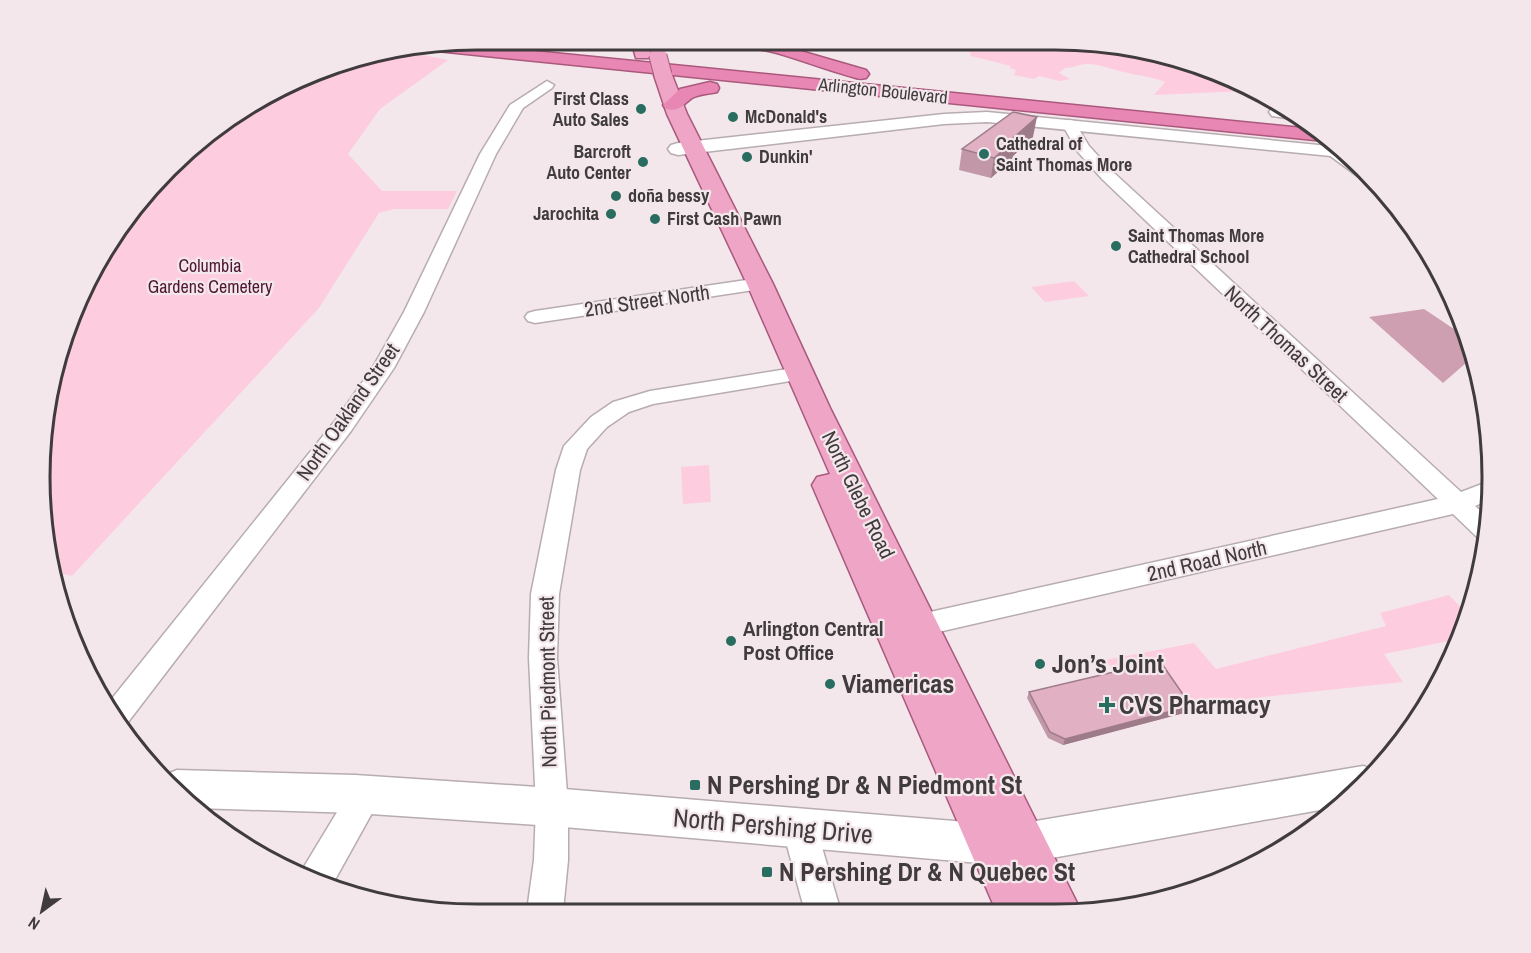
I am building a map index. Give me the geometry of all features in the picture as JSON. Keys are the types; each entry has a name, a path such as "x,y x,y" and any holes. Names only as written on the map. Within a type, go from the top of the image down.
{"highway":[{"name":"Arlington Boulevard","path":"445,50 997,99 1083,103 1296,124"},
{"name":"Arlington Boulevard","path":"553,50 997,99 1048,109 1196,123 1322,145"},
{"path":"730,68 755,61 760,54 755,50"},
{"path":"781,50 868,76 997,99"},
{"path":"437,51 485,64 656,78 710,88 803,97 997,99"},
{"path":"673,105 687,93 710,88"},
{"path":"1083,103 1098,101 1277,112"},
{"path":"1048,109 1148,133"}],"main road":[{"path":"651,50 656,78"},
{"name":"North Glebe Road","path":"656,78 673,105 686,148"},
{"name":"North Glebe Road","path":"656,78 790,375 1008,844 1051,904"},
{"name":"North Glebe Road","path":"790,375 921,625 1008,844 1020,904"}],"street":[{"name":"North Oakland Street","path":"120,712 343,426 383,368 414,312 494,145 517,105 547,85"},
{"path":"686,148 965,117 1324,146"},
{"name":"North Thomas Street","path":"1069,124 1076,141 1113,179 1479,524"},
{"name":"2nd Street North","path":"535,317 750,286"},
{"name":"North Piedmont Street","path":"545,904 551,860 552,807 543,658 545,594 568,470 576,446 599,422 621,407 650,398 790,375"},
{"name":"2nd Road North","path":"921,625 1457,504 1481,493"},
{"name":"North Pershing Drive","path":"186,789 366,795 552,807 1008,844 1347,787"},
{"path":"319,873 366,795"},
{"path":"799,827 821,904"}],"green space":[{"path":"969,50 1082,50 1110,53 1192,72 1238,91 1154,95 1165,82 1092,64 1065,68 1059,73 1070,79 1060,81 1039,76 1034,79 1014,75 1016,70 1010,68 1011,66 971,56"},
{"name":"Columbia Gardens Cemetery","path":"417,54 448,60 380,109 348,154 382,191 457,191 448,209 394,209 379,213 319,308 72,576 61,573 53,532 50,504 50,449 53,421 72,339 94,288 121,239 155,195 195,155 239,121 263,107 313,82 366,64"},
{"path":"1074,281 1089,296 1045,302 1031,287"},
{"path":"709,465 711,502 683,504 681,467"},
{"path":"1449,595 1461,608 1448,641 1384,654 1403,682 1190,705 1158,662 1112,668 1105,660 1194,643 1216,669 1386,626 1380,613"}],"shaded area":[{"path":"1424,309 1456,330 1466,363 1443,383 1369,317"}],"building":[{"path":"1013,112 1037,117 994,158 962,149"},
{"name":"CVS Pharmacy","path":"1160,661 1191,706 1065,739 1050,732 1029,692"}],"place":[{"name":"First Class Auto Sales","path":"641,109"},
{"name":"McDonald's","path":"733,117"},
{"name":"Cathedral of Saint Thomas More","path":"984,154"},
{"name":"Dunkin'","path":"747,157"},
{"name":"Barcroft Auto Center","path":"643,162"},
{"name":"doña bessy","path":"616,196"},
{"name":"Jarochita","path":"611,214"},
{"name":"First Cash Pawn","path":"655,219"},
{"name":"Saint Thomas More Cathedral School","path":"1116,246"},
{"name":"Arlington Central Post Office","path":"731,641"},
{"name":"Jon’s Joint","path":"1040,664"},
{"name":"Viamericas","path":"830,684"},
{"name":"CVS Pharmacy","path":"1107,705"},
{"name":"N Pershing Dr & N Piedmont St","path":"695,785"},
{"name":"N Pershing Dr & N Quebec St","path":"767,872"}]}
